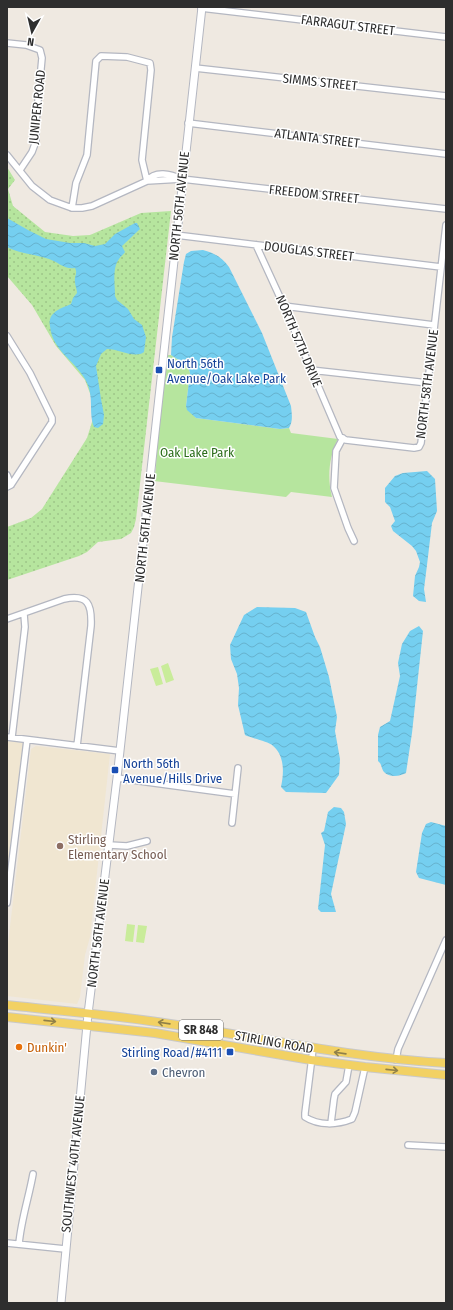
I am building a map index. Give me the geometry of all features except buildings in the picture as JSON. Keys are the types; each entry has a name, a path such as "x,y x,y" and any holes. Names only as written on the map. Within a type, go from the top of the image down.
{"main road":[{"name":"STIRLING ROAD","path":"7,1005 171,1024 313,1049 396,1060 446,1063"},
{"name":"STIRLING ROAD","path":"7,1016 155,1033 311,1060 446,1075"}],"street":[{"name":"FARRAGUT STREET","path":"202,8 446,36"},
{"name":"NORTH 56TH AVENUE","path":"87,1025 117,778 188,123 202,8"},
{"name":"JUNIPER ROAD","path":"7,43 26,45 40,50 42,58 36,122 36,141 32,152 20,170"},
{"path":"7,155 32,186 50,200 72,208 92,206 147,181 142,160 151,70 150,63 127,58 101,56 96,62 87,155 76,183 72,208"},
{"name":"SIMMS STREET","path":"195,68 446,96"},
{"name":"ATLANTA STREET","path":"188,123 446,154"},
{"name":"FREEDOM STREET","path":"147,181 161,177 446,209"},
{"name":"NORTH 58TH AVENUE","path":"342,438 346,440 414,448 419,447 421,443 446,225"},
{"name":"DOUGLAS STREET","path":"176,235 441,267"},
{"name":"NORTH 57TH DRIVE","path":"256,245 342,438"},
{"path":"284,306 434,325"},
{"path":"7,336 30,373 52,418 52,422 9,486"},
{"path":"311,370 428,383"},
{"path":"342,438 336,451 334,488 354,541"},
{"path":"7,475 9,486"},
{"path":"7,619 73,597 83,599 92,611 77,746"},
{"path":"24,614 25,627 9,737 120,751"},
{"path":"7,903 27,740"},
{"path":"232,823 238,768"},
{"path":"117,778 236,794"},
{"path":"109,845 127,846 147,841"},
{"path":"396,1060 400,1044 446,940"},
{"name":"SOUTHWEST 40TH AVENUE","path":"60,1303 87,1025"},
{"path":"313,1049 305,1117 311,1121 342,1123 352,1119 355,1112 365,1067"},
{"path":"331,1123 334,1099 336,1094 346,1082 349,1065"},
{"path":"408,1145 446,1147"},
{"path":"18,1244 33,1174"},
{"path":"7,1243 65,1249"}],"shaded area":[{"path":"7,741 23,743 7,878"},
{"name":"Stirling Elementary School","path":"36,746 110,754 90,937 85,955 80,997 77,1004 7,996 7,952 31,749"}],"green space":[{"path":"7,167 15,180 8,189 13,206 45,232 73,236 90,235 141,213 171,211 134,527 131,533 121,539 98,542 87,552 79,556 7,580 7,527 31,518 42,509 87,438 92,422 92,409 91,396 85,380 56,346 32,305 7,276"},
{"name":"Oak Lake Park","path":"165,355 171,355 188,366 190,373 186,406 196,418 280,429 289,428 291,433 338,439 331,460 329,475 332,497 291,492 286,497 154,481"},
{"path":"168,663 174,680 166,683 161,666"},
{"path":"158,667 163,684 156,686 150,669"},
{"path":"127,924 135,925 133,942 125,941"},
{"path":"138,925 147,926 144,943 136,942"}],"water":[{"path":"7,218 46,239 70,243 84,243 95,246 105,244 115,234 135,223 137,223 140,229 122,246 125,252 115,267 114,282 115,296 117,300 128,309 134,319 142,325 146,337 144,352 140,354 132,354 107,349 101,354 96,366 104,415 103,424 98,428 94,427 92,421 91,398 88,385 80,372 55,342 50,324 50,319 53,314 71,304 77,293 75,268 68,268 49,259 7,247"},
{"path":"203,250 218,256 229,267 262,333 291,406 292,420 289,428 280,429 196,418 187,410 186,406 190,373 188,366 171,355 172,337 186,254 191,251"},
{"path":"427,471 435,479 437,511 432,523 424,589 426,602 419,601 413,596 415,576 420,562 416,551 412,546 393,531 391,526 395,521 390,507 385,502 385,488 395,476 403,473"},
{"path":"257,607 295,608 306,612 320,647 329,677 337,717 335,731 340,759 339,775 326,793 286,792 281,787 283,770 281,759 276,749 270,744 245,735 238,705 239,688 237,674 231,659 230,645 244,615"},
{"path":"419,626 423,631 412,733 406,773 398,776 392,776 384,772 378,761 378,735 380,727 390,721 400,676 398,663 402,644 410,631"},
{"path":"334,807 341,808 344,812 346,824 331,894 336,912 321,912 318,909 325,845 321,833 324,831 328,812"},
{"path":"431,822 446,826 446,885 419,878 416,872 422,833 426,824"}],"place":[{"name":"North 56th Avenue/Oak Lake Park","path":"159,370"},
{"name":"North 56th Avenue/Hills Drive","path":"115,770"},
{"name":"Stirling Elementary School","path":"60,846"},
{"name":"Dunkin'","path":"19,1047"},
{"name":"Stirling Road/#4111","path":"230,1052"},
{"name":"Chevron","path":"154,1072"}]}
